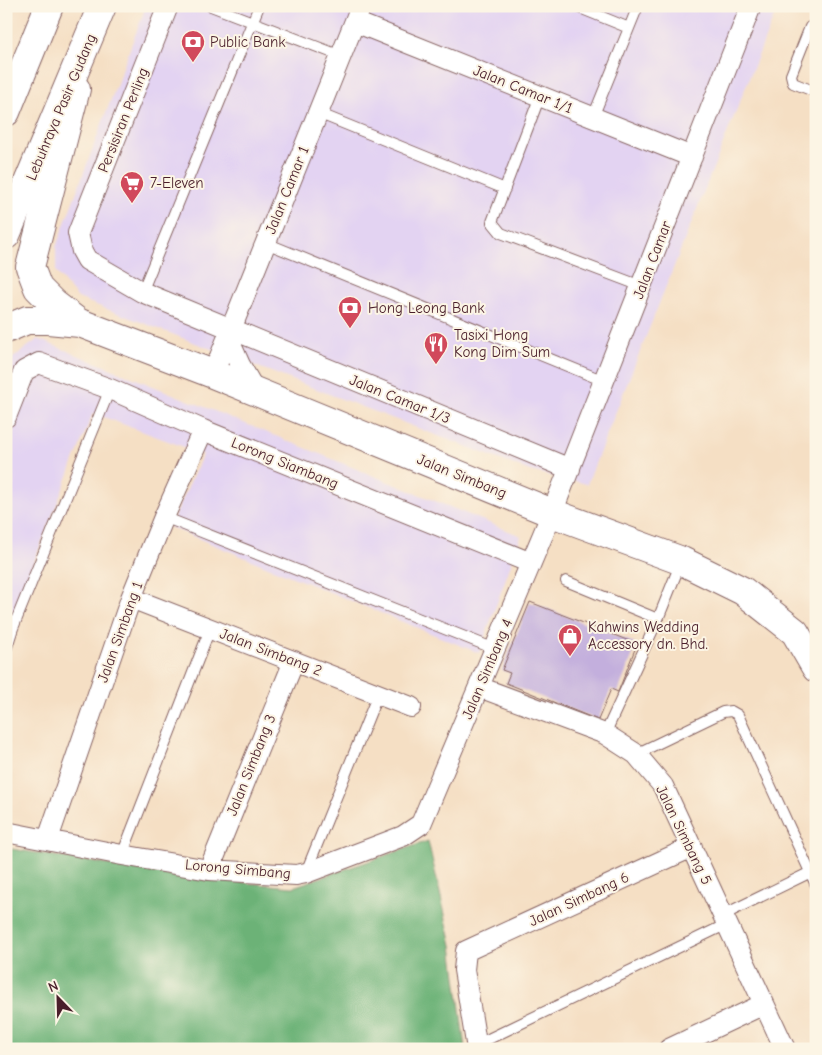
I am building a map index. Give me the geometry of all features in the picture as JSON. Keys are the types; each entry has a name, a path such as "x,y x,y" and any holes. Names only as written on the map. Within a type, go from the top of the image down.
{"main road":[{"path":"6,112 49,6"},
{"name":"Lebuhraya Pasir Gudang","path":"6,235 102,6"},
{"path":"80,324 54,304 38,288 30,267 88,43"},
{"path":"6,329 27,320 48,320 80,324"},
{"name":"Jalan Simbang","path":"80,324 213,374 552,513 682,561 743,591 795,632 816,668"}],"street":[{"name":"Persisiran Perling","path":"78,233 168,6"},
{"name":"Jalan Camar","path":"552,513 751,6"},
{"name":"Jalan Camar 1/1","path":"358,14 540,96 692,157"},
{"name":"Jalan Camar 1","path":"213,374 358,14"},
{"name":"Jalan Camar 1/3","path":"78,233 82,251 87,260 142,292 570,469"},
{"path":"181,362 198,358 212,348 231,329"},
{"path":"231,329 232,347 255,391"},
{"name":"Lorong Siambang","path":"6,416 24,371 39,363 110,389 203,430 531,564"},
{"name":"Jalan Simbang 1","path":"48,839 131,598 164,517 203,430"},
{"name":"Jalan Simbang 4","path":"421,824 552,513"},
{"name":"Jalan Simbang 2","path":"131,598 411,706"},
{"name":"Jalan Simbang 3","path":"208,870 294,661"},
{"name":"Jalan Simbang 5","path":"479,687 605,734 636,754 662,786 785,1049"},
{"name":"Lorong Simbang","path":"6,832 208,870 296,875 306,873 404,836 421,824"},
{"name":"Jalan Simbang 6","path":"477,1047 464,970 466,951 692,847"},
{"path":"669,1049 764,1004"}],"lane":[{"path":"210,6 341,56"},
{"path":"142,292 259,6"},
{"path":"575,6 629,28"},
{"path":"593,117 638,6"},
{"path":"816,24 810,27 791,75 793,83 816,92"},
{"path":"540,96 492,222 501,233 642,286"},
{"path":"318,113 505,189"},
{"path":"266,243 604,381"},
{"path":"6,650 10,627 110,389"},
{"path":"164,517 495,649"},
{"path":"605,734 658,620 682,561"},
{"path":"566,581 658,620"},
{"path":"122,855 210,629"},
{"path":"306,873 378,694"},
{"path":"636,754 723,712 731,711 738,715 813,871 816,885"},
{"path":"477,1047 725,919 813,871"}],"shaded area":[{"path":"146,6 778,6 587,484 530,471 78,298 56,272 56,247"},
{"path":"38,339 521,536 479,653 170,527 203,454 93,413 6,632 6,375 13,358"}],"green space":[{"path":"428,841 452,945 465,1049 6,1049 6,848 190,878 293,887"}],"building":[{"name":"Kahwins Wedding Accessory dn. Bhd.","path":"530,602 637,644 618,692 611,689 598,720 506,683 510,673 502,670"}],"place":[{"name":"Public Bank","path":"193,63"},
{"name":"7-Eleven","path":"132,204"},
{"name":"Hong Leong Bank","path":"350,329"},
{"name":"Tasixi Hong Kong Dim Sum","path":"436,365"},
{"name":"Kahwins Wedding Accessory dn. Bhd.","path":"570,657"}]}
